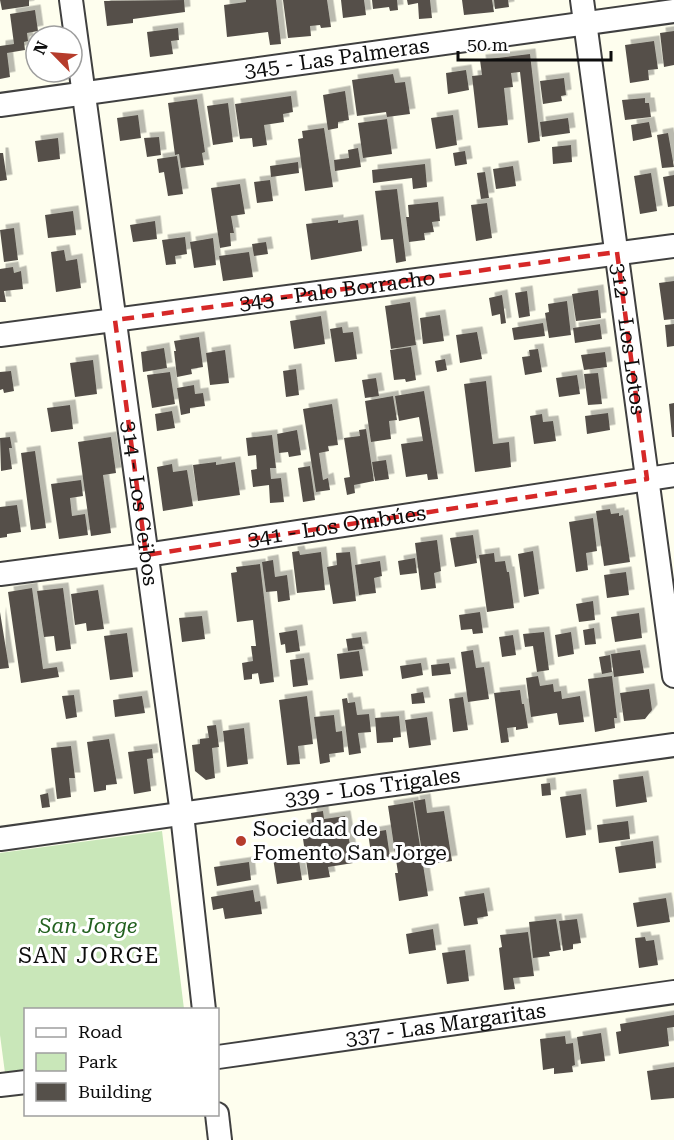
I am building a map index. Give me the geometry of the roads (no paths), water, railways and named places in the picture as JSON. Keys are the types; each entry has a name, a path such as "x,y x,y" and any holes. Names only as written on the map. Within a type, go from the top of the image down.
{"street":[{"name":"314 - Los Ceibos","path":"71,0 182,814 204,1008"},
{"name":"312 - Los Lotos","path":"582,0 674,676"},
{"name":"345 - Las Palmeras","path":"0,105 674,11"},
{"name":"343 - Palo Borracho","path":"0,335 674,246"},
{"name":"341 - Los Ombúes","path":"0,574 146,555 674,476"},
{"name":"339 - Los Trigales","path":"0,839 674,745"},
{"name":"337 - Las Margaritas","path":"219,1057 674,992"},
{"path":"0,1085 24,1082"},
{"path":"216,1116 220,1140"}],"place":[{"name":"Sociedad de Fomento San Jorge","path":"241,841"}],"district":[{"name":"SAN JORGE","path":"89,955"}],"park label":[{"name":"San Jorge","path":"88,926"}]}
